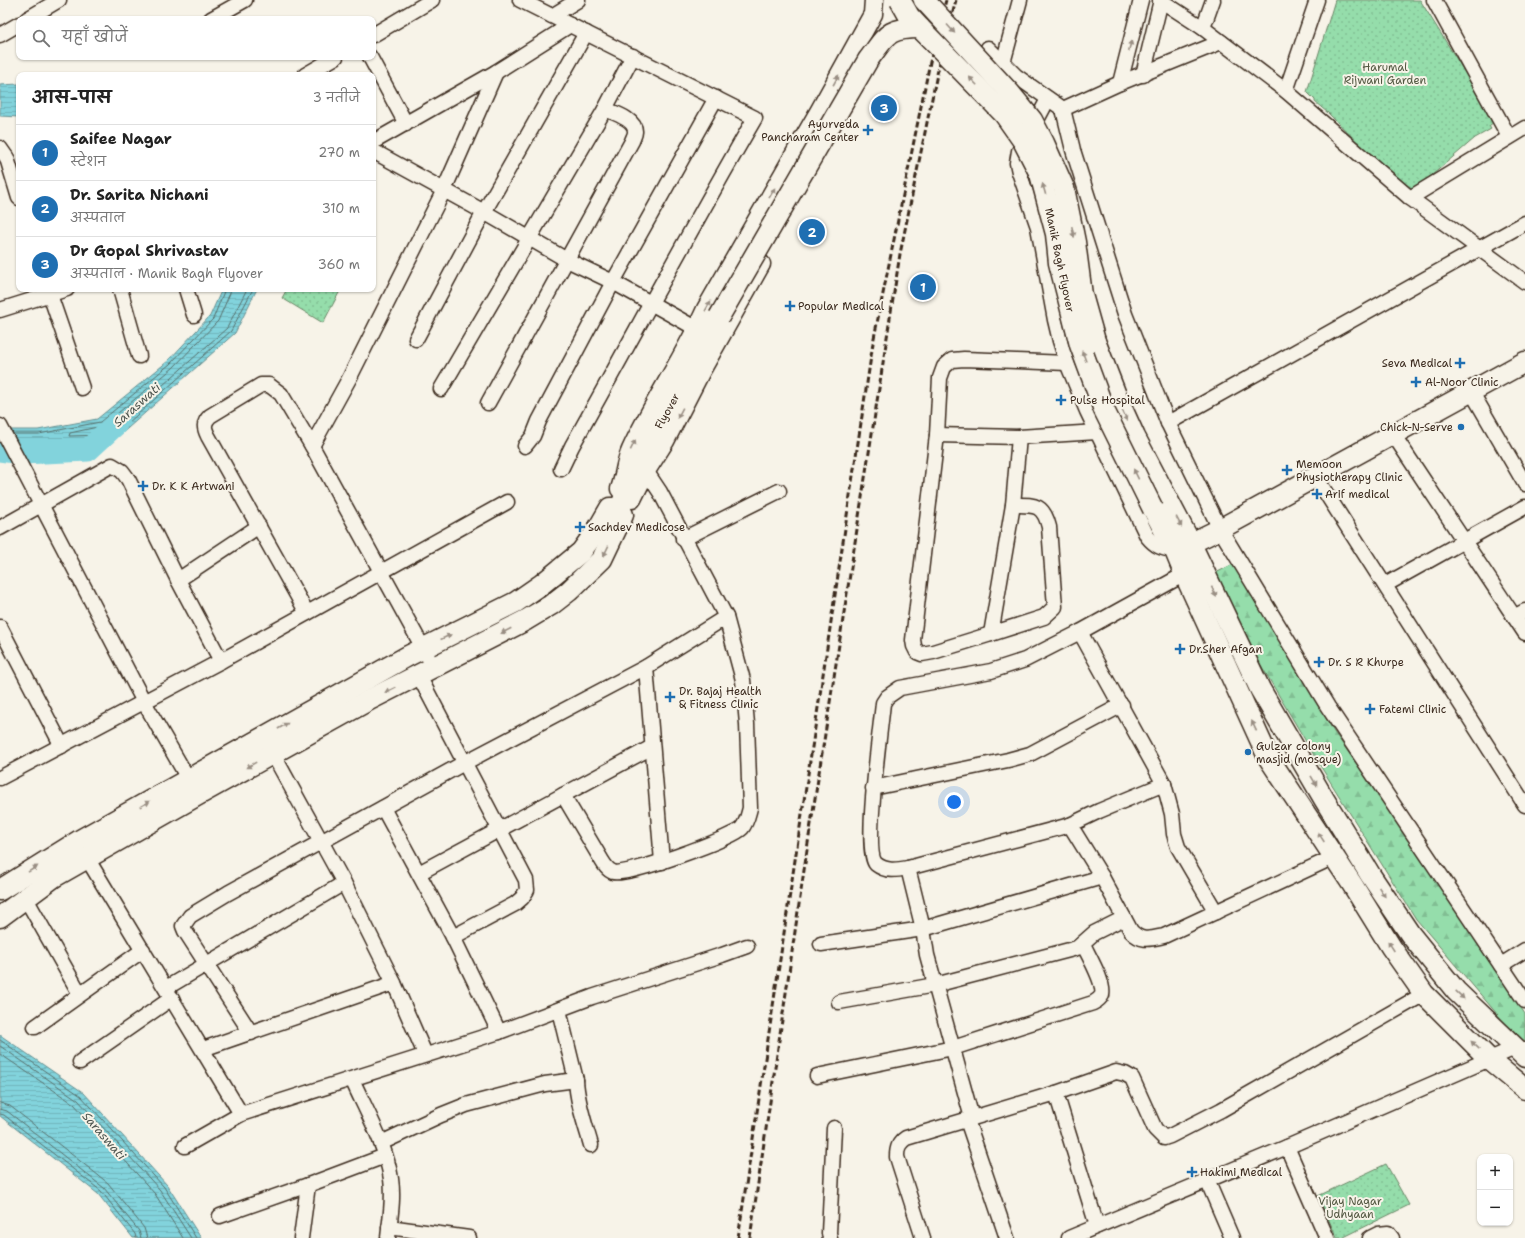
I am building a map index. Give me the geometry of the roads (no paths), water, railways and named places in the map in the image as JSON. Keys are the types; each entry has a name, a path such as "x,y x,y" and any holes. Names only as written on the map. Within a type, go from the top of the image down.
{"main road":[{"name":"Manik Bagh Flyover","path":"900,0 909,16 974,81 1004,114 1023,141 1040,174 1056,234 1059,264 1080,345 1104,410 1160,504 1183,547"},
{"name":"Manik Bagh Flyover","path":"924,0 1010,93 1032,120 1044,143 1064,188 1076,242 1082,295 1095,341 1116,395 1135,437 1160,504"},
{"name":"Flyover","path":"619,508 635,468 719,317 868,60 888,34 900,29 920,28"},
{"path":"1183,547 1525,362"},
{"path":"0,917 54,877 87,858 193,787 423,647 516,602 542,584 581,552 599,528 619,508"},
{"path":"0,890 80,840 193,787 273,754 371,699 526,620 551,605 569,591 602,559 619,508"},
{"path":"1183,547 1202,565 1260,689 1371,876 1410,934 1456,991 1520,1052"},
{"path":"1183,547 1184,573 1268,757 1391,947 1424,994 1490,1060 1523,1084"}],"street":[{"path":"32,16 57,0"},
{"path":"216,16 245,0"},
{"path":"376,33 432,0"},
{"path":"520,0 755,118 692,226 652,303 572,446 561,469"},
{"path":"552,16 578,0"},
{"path":"619,508 626,460 630,451 697,329 706,309 873,14 874,0"},
{"path":"619,508 646,471 665,441 706,362 800,193 893,33 910,0"},
{"path":"1003,63 1020,0"},
{"path":"1120,83 1141,0"},
{"path":"1143,75 1161,0 1204,28 1286,91 1410,198 1525,282"},
{"path":"1204,28 1213,0"},
{"path":"1286,91 1318,0"},
{"path":"1434,0 1509,137"},
{"path":"376,140 496,72 570,25"},
{"path":"0,35 16,26"},
{"path":"416,339 484,212 586,33"},
{"path":"1063,109 1120,83 1143,75 1221,42"},
{"path":"988,48 1016,76 1063,109 1073,150 1125,314 1168,423 1220,528 1328,707 1525,1001"},
{"path":"441,388 605,109 632,56"},
{"path":"310,72 331,60"},
{"path":"372,60 406,124"},
{"path":"312,446 350,377 444,190 496,72"},
{"path":"526,446 533,436 539,421 613,282 716,98"},
{"path":"1048,99 1019,151 1018,163 1019,172 1038,227 1056,327 1067,363 1097,432 1147,536 1160,548 1183,547"},
{"path":"488,403 632,141 635,131 634,124 605,109"},
{"path":"1410,198 1525,128"},
{"path":"9,153 16,184"},
{"path":"376,153 567,260 613,282 697,329"},
{"path":"1168,423 1525,223"},
{"path":"0,310 49,292 82,388"},
{"path":"121,292 139,356"},
{"path":"187,292 194,315"},
{"path":"1012,505 1034,505 1045,514 1049,527 1055,607 1044,617 933,652 922,654 917,652 913,640 937,435 940,378 944,367 952,360 1067,363"},
{"path":"307,613 204,428 206,420 210,416 261,386 269,385 281,394 312,446 423,647 426,672 464,763 526,880 527,890 522,898 515,904 453,937"},
{"path":"1471,391 1525,484"},
{"path":"0,426 144,702 193,787"},
{"path":"937,435 1020,437 1097,432"},
{"path":"1393,434 1463,542 1520,614 1525,633"},
{"path":"991,634 1012,505 1020,437"},
{"path":"0,528 101,470 112,465 122,471 128,479 178,580 221,661"},
{"path":"563,795 608,869 614,873 625,872 662,862 730,834 742,828 747,820 750,808 747,724 743,680 726,617 660,492 646,471"},
{"path":"1315,476 1525,805"},
{"path":"683,538 779,491"},
{"path":"0,778 221,661 506,502"},
{"path":"1385,586 1525,507"},
{"path":"178,580 259,526"},
{"path":"1164,784 1099,811 1070,825 908,868 892,870 882,868 875,863 871,851 873,788 883,703 886,697 900,688 980,674 1008,667 1025,660 1080,632 1184,573 1202,565"},
{"path":"251,1033 187,936 183,926 190,916 228,893 464,763 646,666 726,617"},
{"path":"0,627 62,746"},
{"path":"1080,632 1122,705 1164,784 1172,814 1174,834 1178,847 1216,912"},
{"path":"646,666 662,862"},
{"path":"873,788 1008,760 1030,754 1122,705"},
{"path":"419,873 652,747"},
{"path":"273,754 320,842 344,883 394,983 425,1054"},
{"path":"383,808 453,937 499,1032"},
{"path":"1070,825 1102,877 1124,918 1136,936 1144,940 1164,936 1334,857"},
{"path":"87,858 241,1114"},
{"path":"908,868 923,929 927,955 953,1048 969,1119 1007,1238"},
{"path":"821,944 923,929 1102,877"},
{"path":"80,1062 206,964 344,883"},
{"path":"25,897 80,994"},
{"path":"839,1002 935,985 1077,948 1094,933 1124,918"},
{"path":"817,1076 953,1048 1093,1003 1102,995 1102,988 1083,944"},
{"path":"185,1146 241,1114 425,1054 499,1032 592,997 715,958 747,946"},
{"path":"34,1027 143,950"},
{"path":"1501,964 1525,950"},
{"path":"203,1049 394,983"},
{"path":"923,1238 898,1156 897,1148 906,1138 1056,1093 1116,1072 1125,1074 1132,1078 1155,1129 1164,1138 1221,1110 1424,994"},
{"path":"559,1010 576,1080 576,1091 591,1145"},
{"path":"1069,1238 1490,1060 1520,1052"},
{"path":"352,1079 383,1149 391,1180 392,1199 389,1232 469,1238"},
{"path":"220,1216 308,1185 383,1149 441,1115 466,1105 545,1084 576,1080"},
{"path":"1056,1093 1097,1226"},
{"path":"830,1238 834,1128"},
{"path":"1287,1147 1327,1238"},
{"path":"1207,1180 1232,1238"},
{"path":"301,1238 308,1185"},
{"path":"1370,1238 1384,1233 1388,1234 1392,1238"}],"water":[{"path":"16,84 16,117 0,116 0,85"},
{"path":"221,292 256,292 235,333 110,444 0,449 0,430 38,430 97,419 168,361 210,316"},
{"path":"0,1035 84,1093 167,1185 201,1238 133,1238 98,1194 0,1116"}],"waterway":[{"name":"Saraswati","path":"0,450 22,453 88,450 116,424"}],"railway":[{"path":"738,1238 873,343 930,62 946,0"},
{"path":"750,1238 808,843 900,254 937,74 956,0"}],"place":[{"name":"Dr Gopal Shrivastav","path":"884,108"},
{"name":"Ayurveda Pancharam Center","path":"868,130"},
{"name":"Dr. Sarita Nichani","path":"812,232"},
{"name":"Saifee Nagar","path":"923,287"},
{"name":"Popular Medical","path":"790,306"},
{"name":"Seva Medical","path":"1460,363"},
{"name":"Al-Noor Clinic","path":"1416,382"},
{"name":"Pulse Hospital","path":"1061,400"},
{"name":"Chick-N-Serve","path":"1461,427"},
{"name":"Memoon Physiotherapy Clinic","path":"1287,470"},
{"name":"Dr. K K Artwani","path":"143,486"},
{"name":"Arif medical","path":"1317,494"},
{"name":"Sachdev Medicose","path":"580,527"},
{"name":"Dr.Sher Afgan","path":"1180,649"},
{"name":"Dr. S R Khurpe","path":"1319,662"},
{"name":"Dr. Bajaj Health & Fitness Clinic","path":"670,697"},
{"name":"Fatemi Clinic","path":"1370,709"},
{"name":"Gulzar colony masjid (mosque)","path":"1248,752"},
{"name":"Hakimi Medical","path":"1192,1172"}],"park label":[{"name":"Harumal Rijwani Garden","path":"1385,73"},
{"name":"Vijay Nagar Udhyaan","path":"1350,1207"}]}
